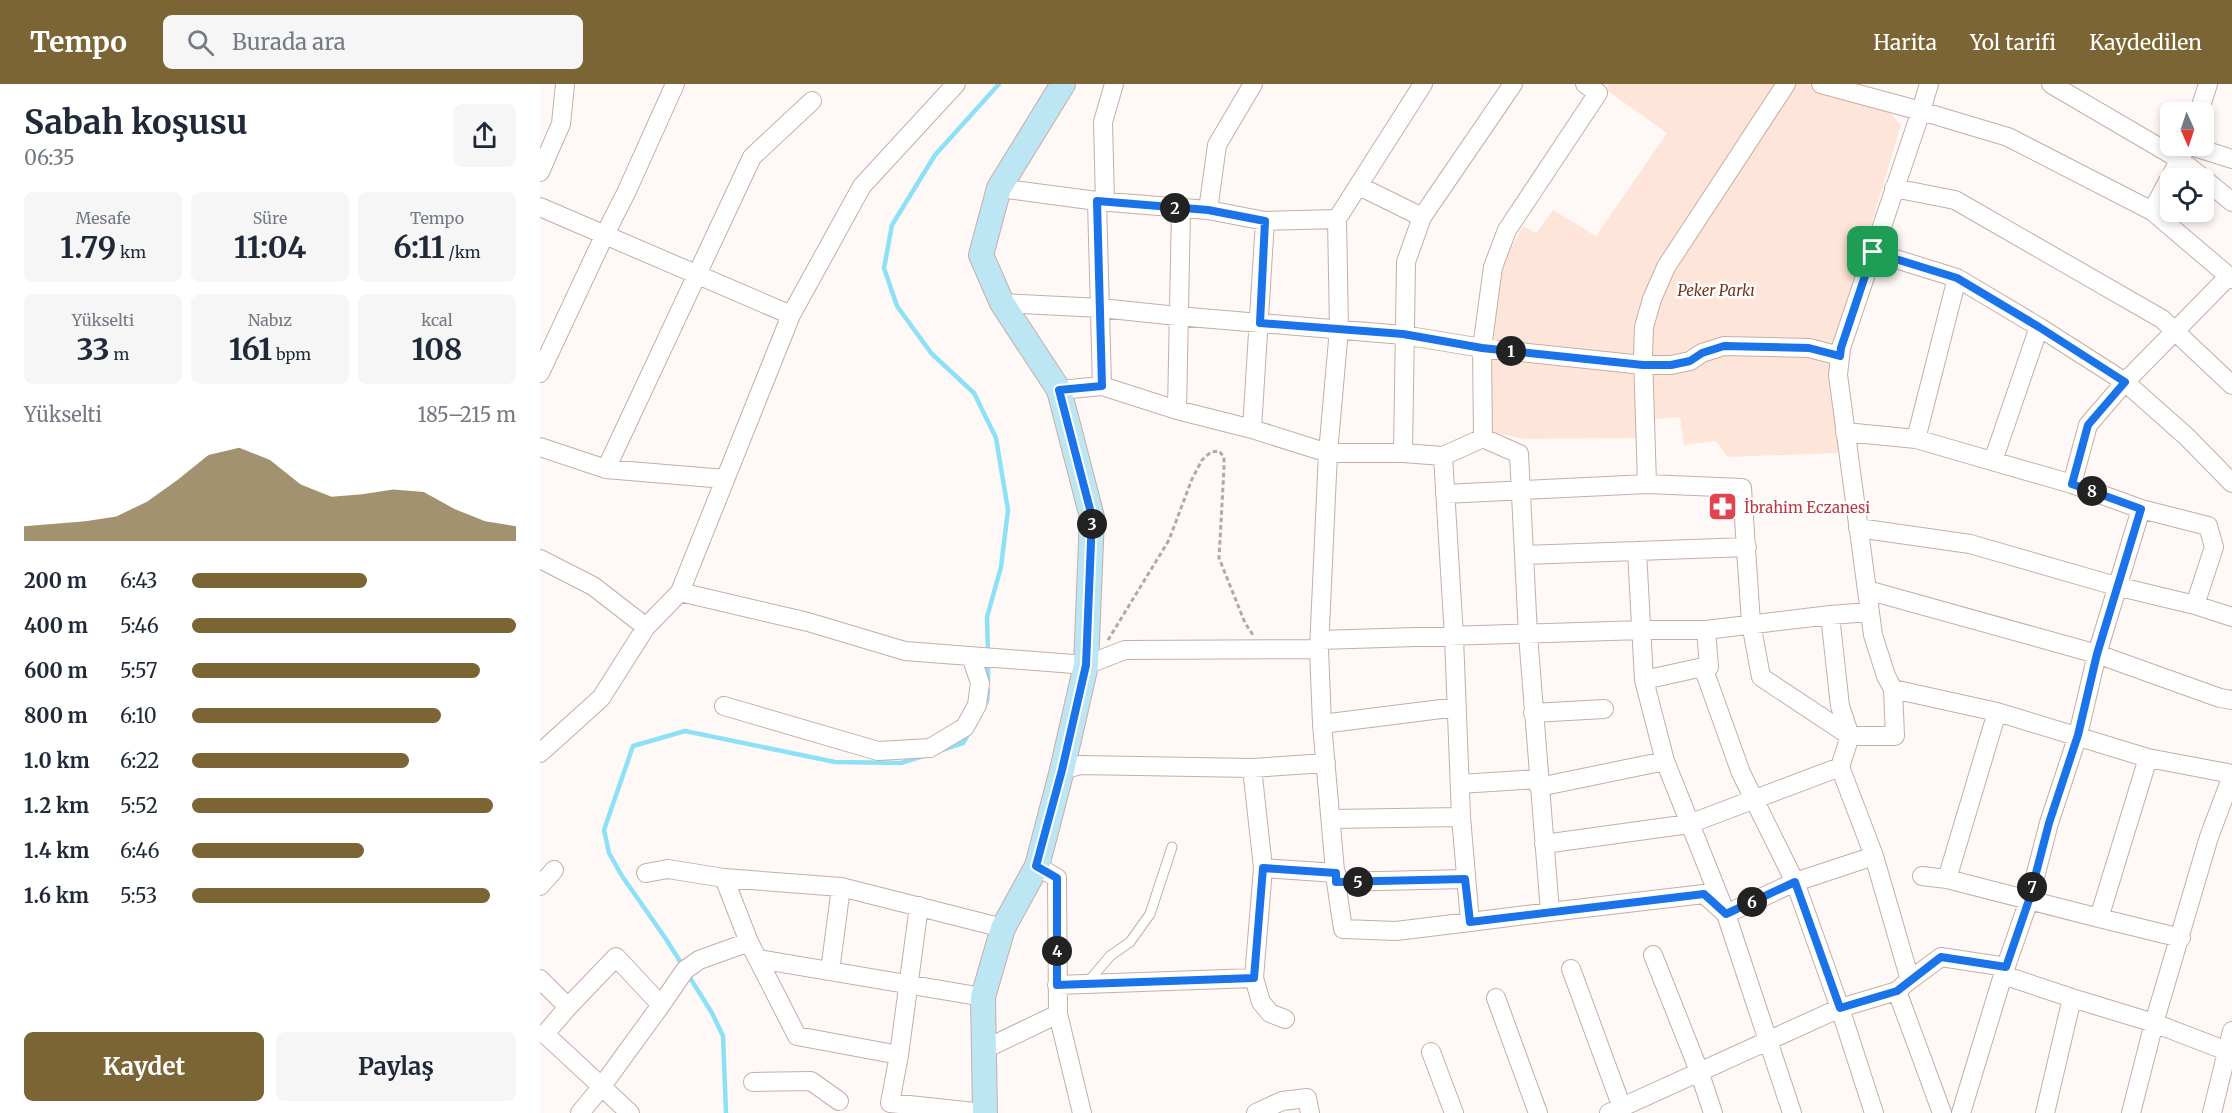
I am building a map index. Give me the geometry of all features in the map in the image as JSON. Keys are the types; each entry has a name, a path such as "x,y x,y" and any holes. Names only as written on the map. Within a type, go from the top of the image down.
{"main road":[{"path":"984,1113 983,997 1003,928 1036,866 1090,663 1092,517 1059,390 1002,303 981,255 999,188 1063,84"}],"street":[{"path":"540,172 561,124 565,84"},
{"path":"540,373 675,84"},
{"path":"540,753 601,698 646,627 681,592 791,315 862,186 956,84"},
{"path":"1102,386 1103,122 1114,84"},
{"path":"1208,210 1217,145 1253,84"},
{"path":"1423,84 1336,219 1339,328 1328,453 1319,644 1322,724 1343,929 1396,931 1704,894 1726,914"},
{"path":"1403,453 1403,334 1406,262 1422,217 1513,84"},
{"path":"1647,484 1644,327 1652,299 1666,267 1786,84"},
{"path":"1821,84 2008,137 2152,211 2231,278 2125,382 2088,425 2072,484"},
{"path":"1445,494 1647,484 1742,488 1751,623 1761,677 1850,736 1894,736 1893,689 1886,676 1874,635 1838,375 1841,348 1929,84"},
{"path":"2051,84 2160,137"},
{"path":"2202,102 2208,84"},
{"path":"1483,438 1482,348 1493,267 1507,230 1596,87"},
{"path":"606,469 752,157 812,101"},
{"path":"2214,155 2232,159"},
{"path":"2152,211 2183,156"},
{"path":"1359,186 1422,217"},
{"path":"999,188 1101,201 1208,210 1265,221 1336,219"},
{"path":"1894,188 1955,200 2162,319 2232,385"},
{"path":"2214,188 2232,202"},
{"path":"540,207 791,315"},
{"path":"1177,410 1177,316 1181,209"},
{"path":"1252,429 1265,221"},
{"path":"1873,252 1957,278 2125,382 2187,437 2232,483"},
{"path":"1916,439 1957,278"},
{"path":"1002,303 1101,308 1403,334 1482,348 1643,365 1671,365 1690,361 1702,353 1724,346 1809,348 1840,356"},
{"path":"1993,461 2039,327"},
{"path":"1059,390 1102,386 1328,453 1403,453 1443,456 1483,438 1519,454 1533,713 1550,912"},
{"path":"1845,432 1916,439 2072,484 2141,509 2208,526 2214,547 2195,604"},
{"path":"540,447 606,469 725,479"},
{"path":"1443,456 1454,637 1461,817 1470,922"},
{"path":"1962,1113 2004,971 2029,900 2049,823 2078,735 2097,654 2141,509"},
{"path":"1858,528 1970,544 2116,586 2195,604 2232,616"},
{"path":"1524,555 1747,547"},
{"path":"1637,551 1644,680 1665,761 1726,914 1792,1113"},
{"path":"540,559 593,586 646,627"},
{"path":"1867,590 2097,654 2220,698 2232,700"},
{"path":"681,592 808,622 905,651 1090,663 1125,650 1261,649 1454,637 1706,630 1751,623 1870,612"},
{"path":"1830,615 1840,706 1850,736 1840,767 1874,856 1904,985 1941,1113"},
{"path":"1644,680 1709,667 1706,630"},
{"path":"724,706 878,752 930,748 965,727 977,705 980,683 971,656"},
{"path":"1703,667 1741,773 1795,882 1840,1008 1874,1113"},
{"path":"1893,689 1997,712 2148,758 2232,775 2209,837 2154,1023 2131,1113"},
{"path":"1322,724 1457,706"},
{"path":"1533,713 1604,709"},
{"path":"1947,879 1997,712"},
{"path":"2099,918 2148,758"},
{"path":"1460,784 1539,783 1665,761"},
{"path":"1062,770 1080,765 1252,768 1326,763"},
{"path":"1544,844 1689,824 1840,767"},
{"path":"1252,768 1263,868 1254,978 1262,1002 1270,1012 1285,1019"},
{"path":"1331,819 1461,817"},
{"path":"1726,914 1795,882 1874,856"},
{"path":"1036,866 1057,878 1058,1014 1082,1113"},
{"path":"1263,868 1336,878 1465,879"},
{"path":"646,873 668,869 724,878 841,887 1003,928"},
{"path":"540,886 554,870"},
{"path":"1922,876 1947,879 2181,938"},
{"path":"724,878 749,942 797,1036 899,1055"},
{"path":"830,971 841,887"},
{"path":"919,906 899,1055 890,1103 984,1113"},
{"path":"580,1113 685,970 699,960 749,942"},
{"path":"1653,955 1699,1071 1713,1113"},
{"path":"630,1113 602,1086 543,1037 616,957 661,1005"},
{"path":"1571,969 1618,1111 1699,1071 1840,1008 1904,985 1941,957 2004,971 2072,998 2154,1023 2229,1052"},
{"path":"758,959 983,997"},
{"path":"1057,985 1254,978"},
{"path":"540,979 568,1007"},
{"path":"1496,998 1538,1113"},
{"path":"2045,1113 2072,998"},
{"path":"983,1050 1058,1014"},
{"path":"2212,1113 2229,1052 2232,1031"},
{"path":"1431,1052 1454,1113"},
{"path":"753,1082 811,1081 843,1109"},
{"path":"1256,1113 1282,1101 1307,1098 1310,1113"}],"lane":[{"path":"1087,984 1110,956 1130,942 1150,914 1172,847"}],"path":[{"path":"1090,663 1169,540 1192,479 1202,460 1211,452 1219,451 1224,457 1219,558 1245,623 1261,649"}],"green space":[{"name":"Peker Parkı","path":"1609,84 1807,84 1889,111 1901,125 1838,336 1838,453 1727,457 1716,441 1684,445 1680,417 1647,420 1649,438 1524,439 1488,431 1487,361 1500,268 1523,226 1536,233 1553,210 1596,236 1667,133 1605,89"}],"waterway":[{"path":"988,655 987,617 1001,567 1008,510 996,438 974,393 931,353 897,306 884,268 892,225 935,155 999,84"},
{"path":"988,663 988,682"},
{"path":"984,707 988,690"},
{"path":"683,966 609,853 604,830 633,746 685,731 835,762 901,763 923,756"},
{"path":"942,750 963,743 969,733"},
{"path":"687,973 712,1013 723,1036 726,1113"}],"place":[{"name":"İbrahim Eczanesi","path":"1723,507"}],"route":[{"path":"1097,201 1208,210 1265,221 1260,323 1403,334 1482,348 1643,365 1671,365 1690,361 1702,353 1724,346 1809,348 1840,356 1873,252 1957,278 2125,382 2088,425 2072,484 2141,509 2097,654 2078,735 2049,823 2029,900 2006,967 1941,957 1897,991 1840,1008 1795,882 1726,914 1704,894 1470,922 1465,879 1336,882 1336,873 1263,868 1254,978 1057,985 1057,878 1036,866 1062,770 1086,665 1092,517 1059,390 1102,386 1097,201"}]}
